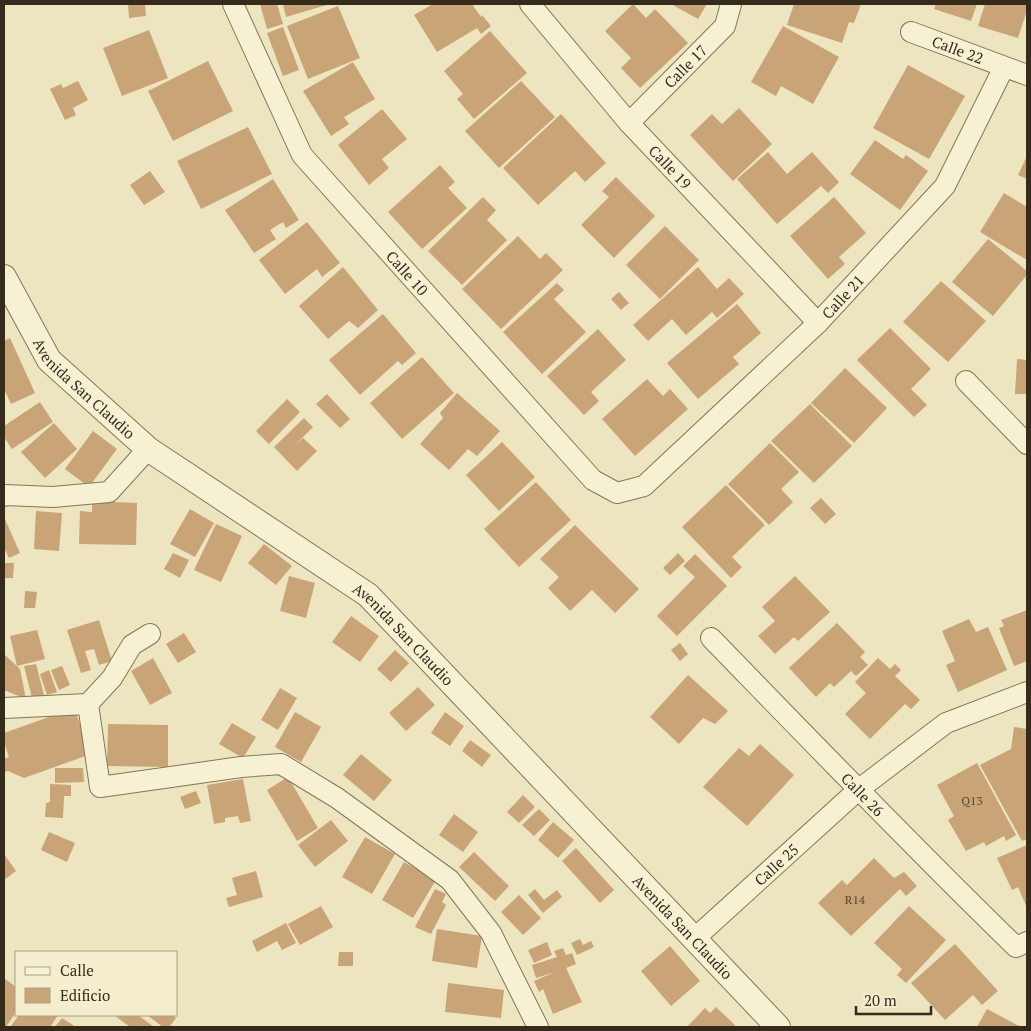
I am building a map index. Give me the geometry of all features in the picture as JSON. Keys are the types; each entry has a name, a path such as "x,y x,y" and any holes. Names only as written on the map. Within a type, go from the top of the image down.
{"street":[{"name":"Calle 10","path":"233,4 302,155 593,480 617,493 635,488"},
{"name":"Calle 19","path":"530,4 629,122 818,323"},
{"name":"Calle 17","path":"629,122 725,26 731,4"},
{"name":"Calle 22","path":"911,32 1027,75"},
{"name":"Calle 21","path":"635,488 644,486 818,323 946,186 1004,67"},
{"name":"Avenida San Claudio","path":"4,278 49,360 148,449 368,595 778,1027"},
{"path":"966,381 1027,444"},
{"path":"4,496 53,497 109,492 148,449"},
{"path":"4,708 88,704 112,678 132,645 150,634"},
{"name":"Calle 26","path":"711,638 945,878 1022,944"},
{"name":"Calle 25","path":"694,939 858,790 946,723 1027,692"},
{"path":"88,704 100,787 242,767 281,764 337,798 450,880 491,933 538,1027"}],"building":[{"path":"128,4 145,4 146,16 129,18"},
{"path":"260,4 277,4 283,24 267,29"},
{"path":"283,4 330,4 286,17"},
{"path":"433,4 472,4 481,17 482,15 491,26 481,34 477,28 437,52 414,15"},
{"path":"633,4 646,18 655,9 688,43 640,88 621,68 631,58 605,31"},
{"path":"671,4 707,4 698,19"},
{"path":"794,4 861,4 854,23 849,22 842,43 787,25"},
{"path":"936,4 977,4 971,21 934,9"},
{"path":"985,4 1027,4 1027,10 1018,38 978,26"},
{"path":"338,6 360,58 308,79 287,26"},
{"path":"783,26 839,57 813,104 781,86 776,96 751,82"},
{"path":"283,27 299,70 283,76 267,33"},
{"path":"149,30 168,78 122,96 103,48"},
{"path":"490,31 527,73 474,119 457,99 463,94 444,71"},
{"path":"208,61 233,111 173,141 148,91"},
{"path":"353,62 375,99 344,117 349,124 331,136 303,91"},
{"path":"908,65 965,96 929,159 873,128"},
{"path":"78,81 88,100 73,108 76,115 65,120 50,89 61,84 63,88"},
{"path":"521,81 555,117 499,168 465,131"},
{"path":"739,108 772,144 733,181 690,135 712,114 722,124"},
{"path":"382,109 407,139 382,159 389,168 369,185 338,145"},
{"path":"561,114 606,163 585,182 575,171 538,205 503,168"},
{"path":"248,127 272,174 201,209 177,161"},
{"path":"875,140 903,159 906,155 928,171 900,210 850,174"},
{"path":"768,152 787,174 812,152 839,182 828,193 821,186 777,224 737,179"},
{"path":"1027,156 1027,179 1018,175"},
{"path":"440,165 455,182 448,188 467,208 422,249 388,212"},
{"path":"150,171 165,192 144,205 130,185"},
{"path":"616,177 655,216 614,258 581,225 609,197 602,191"},
{"path":"273,179 299,220 286,228 283,222 270,230 276,239 254,253 225,210"},
{"path":"1004,193 1027,207 1027,260 980,232"},
{"path":"483,197 496,210 487,220 507,240 462,285 428,251"},
{"path":"834,197 866,233 839,257 845,264 828,279 790,236"},
{"path":"307,222 340,263 322,277 317,269 285,294 259,260"},
{"path":"665,226 699,260 660,299 626,265"},
{"path":"518,236 540,259 546,253 563,270 501,329 462,289"},
{"path":"988,239 1027,271 1027,275 993,316 952,282"},
{"path":"343,267 378,310 358,328 349,321 328,339 299,306"},
{"path":"698,267 717,289 729,278 744,294 717,318 712,312 686,335 672,319 648,341 633,325"},
{"path":"941,281 986,321 948,362 903,322"},
{"path":"557,283 564,290 554,299 586,332 542,374 503,332"},
{"path":"619,292 629,303 621,310 611,299"},
{"path":"737,304 761,333 733,357 739,364 698,399 667,363"},
{"path":"383,314 416,353 402,365 398,361 360,395 329,360"},
{"path":"890,328 931,369 911,389 927,405 914,417 857,360"},
{"path":"598,329 626,360 591,392 599,401 584,415 547,376"},
{"path":"10,338 35,393 11,404 4,389 4,341"},
{"path":"422,357 454,393 402,439 370,403"},
{"path":"1017,359 1027,360 1027,394 1015,394"},
{"path":"845,368 887,408 854,443 811,403"},
{"path":"647,379 663,396 670,389 688,409 635,456 602,419"},
{"path":"457,393 500,431 477,456 468,449 449,470 420,444 443,418 440,413"},
{"path":"327,394 350,419 340,428 316,404"},
{"path":"287,399 300,412 269,444 256,431"},
{"path":"40,402 53,422 12,449 4,437 4,426"},
{"path":"810,404 852,446 814,483 771,441"},
{"path":"304,418 313,427 293,447 303,438 317,451 297,471 274,447"},
{"path":"54,423 77,449 45,478 21,452"},
{"path":"93,431 117,449 89,487 65,469"},
{"path":"502,442 535,477 499,511 466,475"},
{"path":"770,443 799,472 781,489 793,502 769,525 728,484"},
{"path":"536,482 571,520 519,567 484,529"},
{"path":"726,485 765,525 732,557 742,567 731,578 682,527"},
{"path":"821,498 836,514 825,524 810,508"},
{"path":"92,501 137,503 136,545 79,544 80,511 92,512"},
{"path":"190,509 214,523 195,557 170,544"},
{"path":"36,511 62,513 59,551 34,549"},
{"path":"4,517 20,553 9,558 4,551"},
{"path":"216,524 242,536 221,582 194,570"},
{"path":"575,525 639,589 615,613 592,590 570,611 548,588 559,577 540,559"},
{"path":"264,544 292,566 276,585 248,563"},
{"path":"173,553 189,560 180,578 164,569"},
{"path":"678,553 685,561 670,575 663,568"},
{"path":"695,554 727,586 677,636 657,616 695,577 683,566"},
{"path":"4,563 14,563 13,578 4,578"},
{"path":"289,576 315,583 306,618 280,611"},
{"path":"795,576 830,612 798,641 794,637 775,654 758,636 775,621 762,607"},
{"path":"25,591 37,592 35,608 24,608"},
{"path":"1027,610 1027,661 1014,666 999,628 1004,626 1001,620"},
{"path":"351,616 379,636 360,662 332,642"},
{"path":"969,619 976,632 988,627 1007,670 958,692 946,665 955,661 942,631"},
{"path":"99,620 112,661 99,665 94,649 85,651 91,670 81,673 67,630"},
{"path":"837,623 865,652 860,657 868,665 856,676 851,671 834,687 830,683 816,697 789,668"},
{"path":"37,630 45,659 17,666 10,636"},
{"path":"184,633 196,652 178,663 166,644"},
{"path":"680,643 688,654 680,661 671,650"},
{"path":"395,650 409,663 391,682 377,669"},
{"path":"4,654 20,669 26,699 4,690"},
{"path":"153,658 172,693 150,705 131,671"},
{"path":"878,658 890,669 895,664 901,670 895,676 920,700 911,709 905,704 870,739 845,714 866,693 855,682"},
{"path":"36,664 44,695 32,698 24,666"},
{"path":"62,666 70,685 59,690 51,670"},
{"path":"49,670 57,692 47,695 40,674"},
{"path":"688,675 728,711 715,724 703,718 679,744 650,717"},
{"path":"418,687 435,705 406,731 389,713"},
{"path":"280,688 297,698 278,730 261,720"},
{"path":"74,708 91,754 24,778 8,771 4,772 4,759 9,757 4,742 4,733"},
{"path":"295,712 321,727 301,762 275,747"},
{"path":"445,712 464,726 450,746 431,733"},
{"path":"232,723 256,737 243,758 219,744"},
{"path":"108,724 168,725 168,767 107,766"},
{"path":"1014,727 1027,729 1027,839 1022,841 980,765 1011,749"},
{"path":"470,740 491,755 482,767 462,751"},
{"path":"760,744 794,775 747,826 703,787 739,748 749,756"},
{"path":"361,754 392,780 374,801 343,775"},
{"path":"977,763 1016,835 1006,841 1004,836 986,846 984,842 966,851 948,820 954,816 937,785"},
{"path":"55,768 83,768 84,782 55,783"},
{"path":"288,777 318,828 297,841 267,790"},
{"path":"243,779 251,821 240,823 238,816 225,818 225,822 214,824 207,785"},
{"path":"50,784 71,785 71,796 64,796 63,818 45,817 46,803 50,802"},
{"path":"196,791 201,803 185,809 180,797"},
{"path":"523,795 535,807 519,823 507,812"},
{"path":"539,809 550,820 534,836 522,825"},
{"path":"454,814 478,832 463,852 439,835"},
{"path":"331,820 348,841 315,867 298,845"},
{"path":"553,822 574,840 558,858 538,840"},
{"path":"49,832 75,843 67,862 41,850"},
{"path":"365,837 395,854 372,894 342,877"},
{"path":"1027,845 1027,908 1018,887 1012,890 997,858"},
{"path":"576,848 614,890 600,903 562,861"},
{"path":"474,852 509,886 495,901 459,867"},
{"path":"4,854 16,871 4,880"},
{"path":"874,858 894,878 904,872 917,886 906,896 900,889 851,936 818,903 842,880 847,885"},
{"path":"404,862 436,880 413,918 382,900"},
{"path":"256,871 263,897 229,907 226,898 237,895 232,878"},
{"path":"435,889 446,894 442,902 446,905 431,934 415,927"},
{"path":"535,889 544,900 557,890 562,897 543,913 528,895"},
{"path":"519,895 541,918 523,935 501,912"},
{"path":"321,906 333,927 300,945 288,924"},
{"path":"909,906 946,940 906,983 897,975 902,969 874,943"},
{"path":"286,923 296,943 282,950 277,941 257,952 252,941"},
{"path":"437,929 482,936 477,968 432,961"},
{"path":"580,939 583,945 591,941 594,947 577,955 571,943"},
{"path":"547,942 552,955 534,963 528,950"},
{"path":"955,944 998,991 982,1005 973,995 945,1020 911,983"},
{"path":"670,946 700,981 671,1006 641,971"},
{"path":"563,948 566,955 572,953 576,964 566,968 582,1002 553,1014 543,989 539,992 534,981 555,972 536,978 532,965 557,957 554,951"},
{"path":"339,952 353,952 353,966 338,966"},
{"path":"4,978 15,986 15,1014 6,1027 4,1026"},
{"path":"448,983 504,990 501,1018 445,1012"},
{"path":"716,1007 735,1025 733,1027 687,1027 705,1008 710,1013"},
{"path":"987,1009 1021,1027 977,1027"},
{"path":"18,1016 57,1016 50,1027 10,1027"},
{"path":"115,1016 139,1016 154,1027 130,1027"},
{"path":"148,1016 173,1016 176,1018 169,1027 163,1027"},
{"path":"62,1018 76,1027 55,1027"}]}
